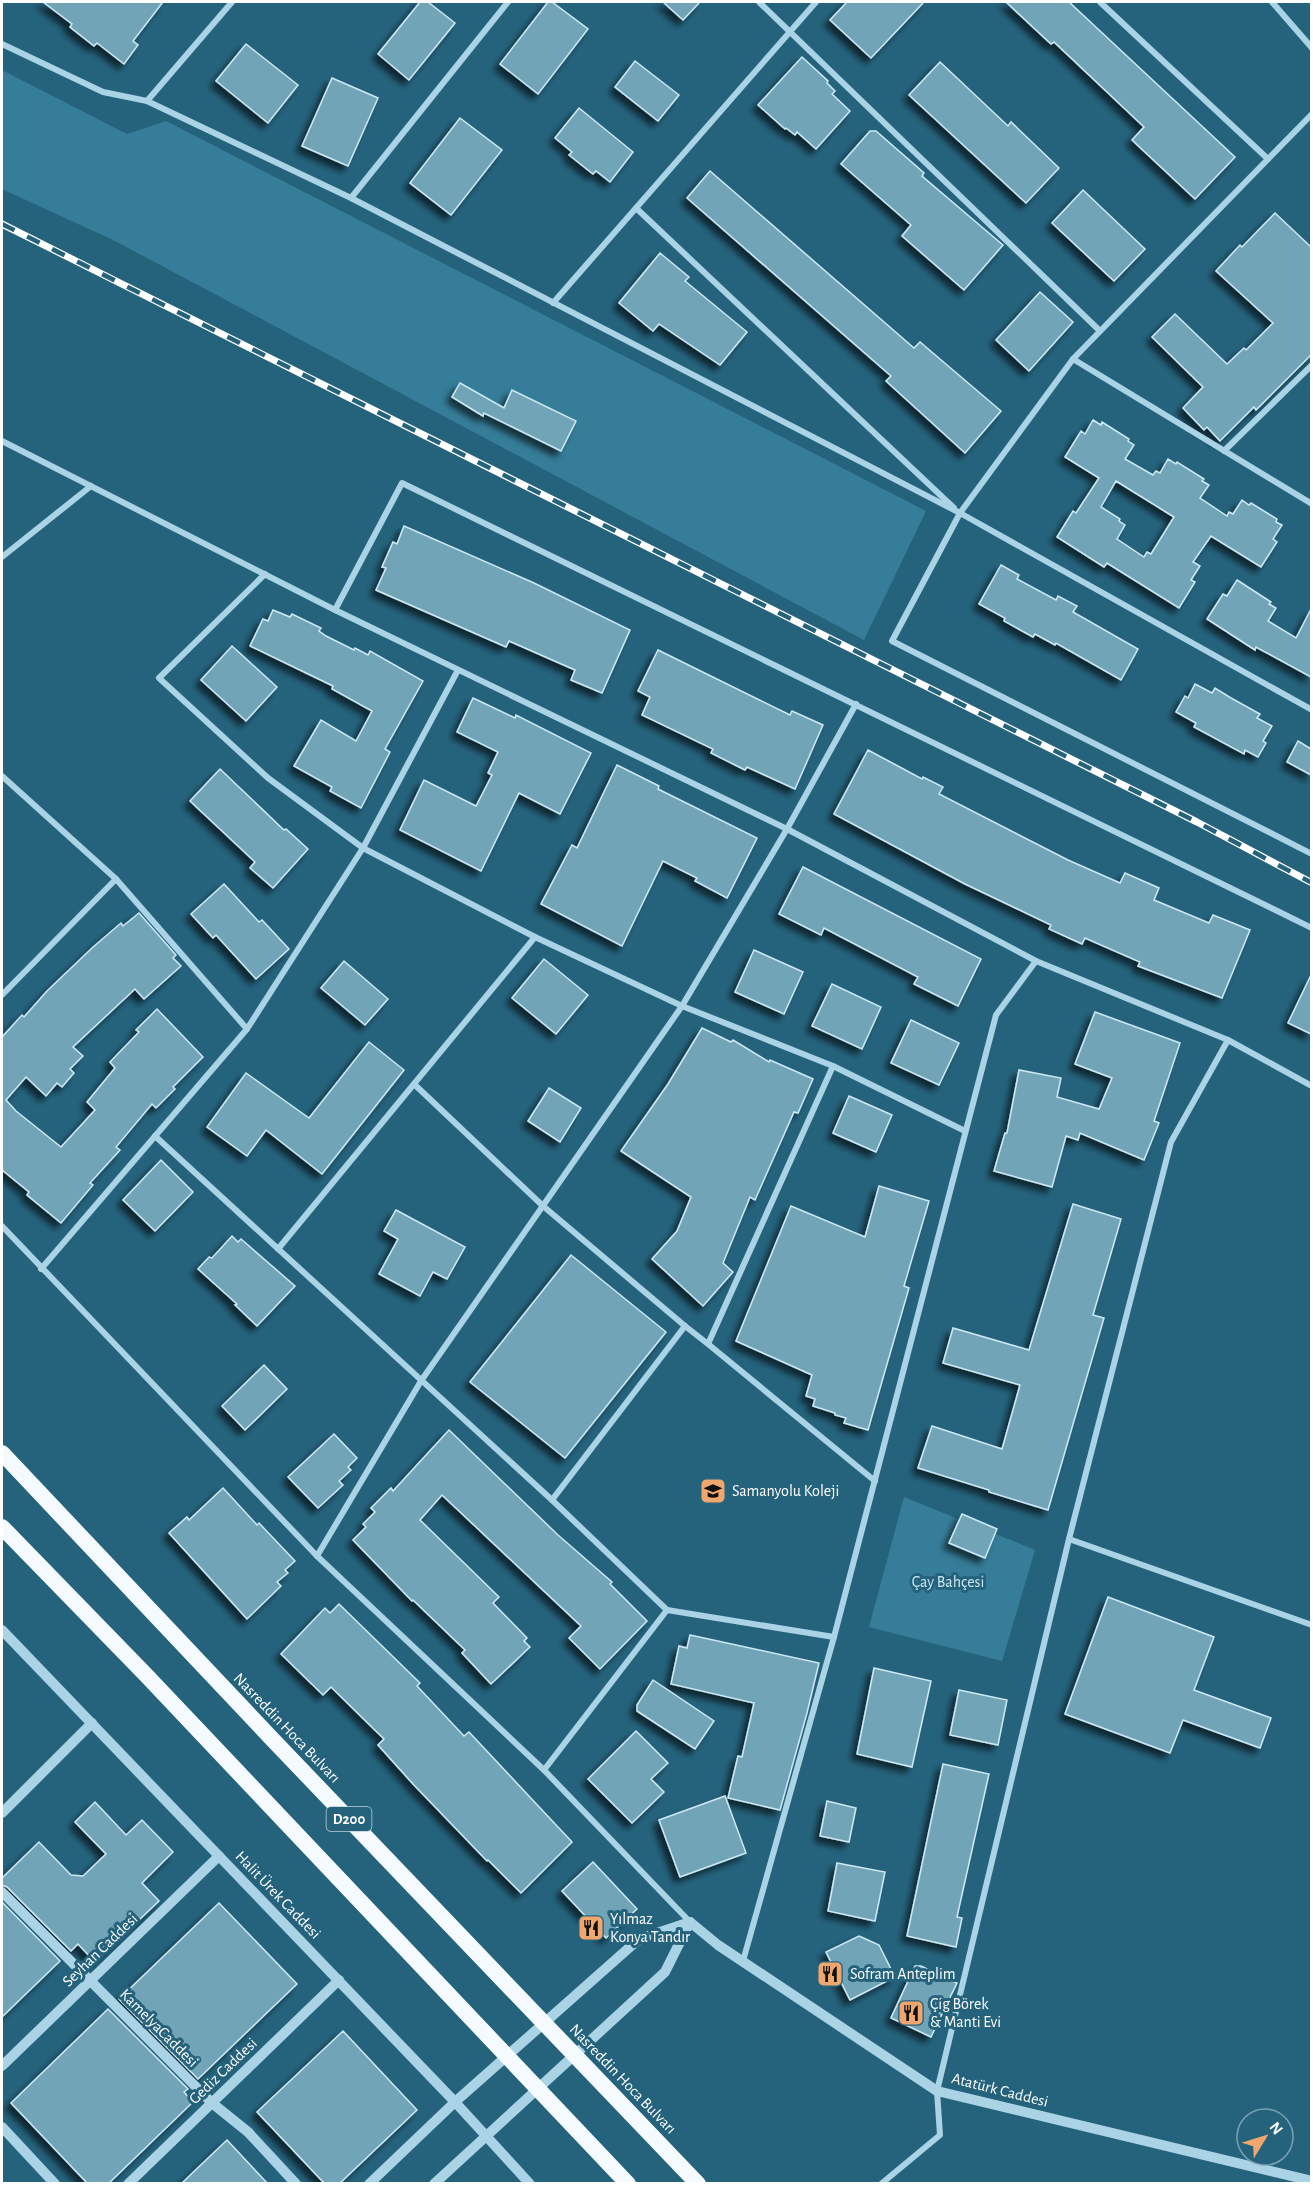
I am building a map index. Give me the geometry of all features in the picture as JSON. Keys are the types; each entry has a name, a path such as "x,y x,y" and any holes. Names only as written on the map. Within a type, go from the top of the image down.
{"highway":[{"name":"Nasreddin Hoca Bulvarı","path":"2,1452 274,1741 698,2184"},
{"name":"D200","path":"2,1527 628,2184"}],"street":[{"path":"147,101 232,2"},
{"path":"351,198 508,2"},
{"path":"759,2 1100,331"},
{"path":"553,303 816,2"},
{"path":"1100,2 1268,159"},
{"path":"1272,2 1311,48"},
{"path":"2,44 103,92 147,101 351,198 960,513 1311,710"},
{"path":"1311,114 1073,359 960,513 892,641 1311,854"},
{"path":"636,208 960,513"},
{"path":"1073,359 1311,504"},
{"path":"1224,451 1311,365"},
{"path":"2,441 335,610 787,829 1036,961 1228,1040 1311,1086"},
{"path":"335,610 402,483 1311,928"},
{"path":"2,557 91,486"},
{"path":"265,574 159,678 268,777 363,848 535,937 682,1006 833,1066 965,1131"},
{"path":"41,1269 247,1029 363,848 458,670"},
{"path":"317,1556 421,1381 682,1006 787,829 856,704"},
{"path":"2,776 116,879 247,1029"},
{"path":"2,995 116,879"},
{"path":"278,1249 535,937"},
{"path":"743,1961 834,1637 996,1016 1036,961"},
{"path":"881,2184 940,2135 937,2091 1069,1539 1171,1142 1228,1040"},
{"path":"708,1344 833,1066"},
{"path":"414,1084 543,1206 685,1326 875,1481"},
{"path":"155,1136 552,1500 667,1610 834,1637"},
{"path":"2,1226 317,1556 544,1770 690,1922"},
{"path":"552,1500 685,1326"},
{"path":"1069,1539 1311,1625"},
{"path":"544,1770 667,1610"},
{"name":"Halit Ürek Caddesi","path":"2,1629 339,1980 530,2184"},
{"path":"2,1813 92,1724"},
{"name":"Seyhan Caddesi","path":"2,2066 219,1856"},
{"name":"KamelyaCaddesi","path":"2,1892 212,2103 248,2132 296,2184"},
{"path":"369,2184 455,2102 639,1939 690,1922"},
{"path":"434,2184 665,1972 690,1922"},
{"name":"Atatürk Caddesi","path":"690,1922 718,1945 937,2091 1311,2181"},
{"name":"Gediz Caddesi","path":"128,2184 339,1980"},
{"path":"2,2127 55,2184"}],"green space":[{"path":"2,70 127,134 166,121 926,511 864,640 115,241 2,189"},
{"name":"Çay Bahçesi","path":"904,1497 1035,1550 1002,1661 869,1627"}],"building":[{"path":"43,2 163,2 133,41 138,45 124,64 97,43 94,46 70,27 72,24"},
{"path":"420,2 428,2 455,23 409,80 378,54"},
{"path":"548,2 552,2 588,29 538,94 500,64"},
{"path":"663,2 700,2 683,20"},
{"path":"847,2 924,2 871,58 830,20"},
{"path":"1006,2 1069,2 1235,157 1195,199 1132,140 1144,127 1054,42 1051,44"},
{"path":"246,44 298,85 268,123 216,81"},
{"path":"802,57 828,81 827,83 835,91 832,94 850,111 816,149 797,132 795,135 785,129 758,105"},
{"path":"635,61 679,95 658,121 615,87"},
{"path":"940,62 1008,126 1011,122 1059,168 1026,203 909,95"},
{"path":"332,78 378,98 348,166 302,146"},
{"path":"579,108 633,152 610,182 596,171 593,174 569,155 572,152 555,138"},
{"path":"460,118 502,150 451,215 410,183"},
{"path":"870,131 876,131 924,173 922,176 1003,245 964,290 902,236 911,225 841,164"},
{"path":"710,171 914,348 920,342 1001,411 965,453 886,381 891,376 687,198"},
{"path":"1083,190 1145,249 1114,281 1052,223"},
{"path":"1275,213 1311,247 1311,355 1256,410 1254,407 1220,441 1207,427 1204,430 1183,408 1203,387 1152,337 1175,314 1227,364 1244,348 1246,350 1273,323 1216,271"},
{"path":"660,253 689,277 685,281 747,332 720,365 659,324 653,331 619,303"},
{"path":"1040,292 1073,322 1029,371 996,340"},
{"path":"460,383 504,408 512,390 576,421 561,451 484,413 483,416 452,397"},
{"path":"1093,420 1101,425 1102,422 1129,439 1128,441 1134,445 1125,459 1153,475 1156,471 1160,473 1168,459 1176,464 1177,462 1204,479 1202,481 1209,485 1200,498 1227,516 1229,512 1233,514 1242,500 1277,519 1276,522 1282,525 1273,539 1277,542 1261,567 1211,536 1193,562 1200,566 1191,580 1195,582 1179,608 1107,563 1104,567 1057,537 1073,511 1076,513 1099,478 1065,457 1081,431 1085,434","holes":["1116,481 1174,517 1151,554 1147,552 1144,557 1117,539 1125,525 1101,507"]},
{"path":"404,526 534,583 630,630 602,693 571,680 575,670 509,641 506,647 376,590 386,568 382,567 393,542 397,544"},
{"path":"1001,565 1019,575 1017,579 1056,600 1058,596 1077,606 1073,612 1138,649 1121,680 1056,643 1055,645 1035,634 1033,637 979,604"},
{"path":"1237,580 1271,602 1269,604 1276,608 1268,621 1296,638 1311,609 1311,677 1256,647 1255,650 1207,619 1223,594 1227,596"},
{"path":"273,610 290,617 292,614 321,628 319,631 326,636 368,655 370,651 423,681 385,749 390,752 361,808 330,791 332,787 294,766 321,720 356,741 372,711 332,689 333,686 250,646 263,619 268,621"},
{"path":"232,646 277,687 246,721 201,680"},
{"path":"658,650 790,715 792,711 823,725 795,789 747,767 745,770 711,753 713,749 642,715 650,697 638,691"},
{"path":"1195,684 1212,693 1215,688 1260,714 1257,718 1272,726 1263,741 1266,743 1258,757 1245,750 1244,754 1194,727 1196,723 1176,712 1185,696 1188,698"},
{"path":"473,698 515,718 516,715 591,753 560,814 519,793 481,871 400,830 424,780 476,806 492,775 488,773 498,752 457,732"},
{"path":"1298,741 1311,749 1311,775 1287,762"},
{"path":"868,750 922,779 923,777 943,787 939,794 1068,860 1120,883 1125,873 1159,888 1154,900 1209,923 1213,915 1250,930 1222,998 1138,966 1140,962 1085,938 1082,944 1049,929 1051,925 965,884 834,814"},
{"path":"617,765 659,786 658,789 757,838 727,898 695,881 697,878 663,861 622,946 541,904 572,845 577,848"},
{"path":"220,769 284,830 286,829 308,849 273,888 250,868 255,862 190,801"},
{"path":"803,867 981,959 958,1006 914,984 918,977 824,928 821,935 779,914"},
{"path":"224,884 259,922 262,920 289,949 256,979 216,935 213,938 191,914"},
{"path":"139,913 176,955 173,958 181,966 144,999 135,989 73,1047 83,1056 70,1069 74,1073 62,1087 57,1083 46,1096 26,1077 6,1100 16,1111 61,1147 95,1110 87,1102 115,1068 110,1062 157,1009 203,1057 156,1108 152,1104 116,1147 120,1150 90,1183 93,1185 61,1223 27,1195 29,1192 2,1170 2,1037 92,948 121,923 123,926"},
{"path":"754,950 803,972 784,1014 735,992"},
{"path":"544,959 588,995 556,1034 512,998"},
{"path":"344,961 388,999 365,1025 321,988"},
{"path":"1311,975 1311,1034 1288,1023"},
{"path":"832,984 881,1007 862,1049 812,1026"},
{"path":"1095,1012 1180,1043 1154,1121 1159,1123 1144,1160 1080,1133 1078,1140 1066,1136 1052,1187 994,1171 1005,1133 1007,1133 1019,1070 1061,1078 1057,1097 1099,1109 1112,1078 1075,1064"},
{"path":"911,1020 959,1043 939,1085 891,1063"},
{"path":"702,1028 731,1042 733,1040 769,1062 770,1060 813,1079 798,1113 794,1112 755,1200 750,1197 723,1263 733,1272 703,1306 652,1259 677,1231 691,1197 621,1151 668,1084"},
{"path":"369,1042 404,1070 322,1174 266,1130 247,1156 207,1127 246,1073 309,1118"},
{"path":"549,1088 581,1108 560,1142 528,1121"},
{"path":"849,1096 892,1115 876,1152 833,1133"},
{"path":"161,1160 193,1192 155,1231 123,1200"},
{"path":"879,1186 929,1201 904,1286 909,1288 868,1430 844,1423 846,1418 813,1406 815,1399 806,1396 812,1375 736,1341 791,1206 865,1237"},
{"path":"1073,1204 1121,1219 1093,1315 1104,1318 1048,1510 918,1468 932,1426 1002,1449 1020,1385 943,1363 953,1328 1029,1350"},
{"path":"396,1210 465,1247 447,1279 433,1272 420,1296 379,1274 398,1239 384,1231"},
{"path":"232,1236 238,1242 241,1239 295,1286 257,1326 235,1305 237,1304 198,1269 209,1257 212,1258"},
{"path":"571,1255 666,1332 565,1458 470,1382"},
{"path":"264,1365 287,1389 245,1430 222,1406"},
{"path":"449,1430 558,1535 612,1582 610,1584 647,1621 600,1669 569,1638 581,1626 442,1495 420,1520 499,1597 493,1603 527,1638 524,1641 530,1647 491,1684 462,1653 465,1650 412,1601 353,1540 366,1527 363,1524 375,1512 371,1508 391,1488 393,1491"},
{"path":"334,1434 357,1458 348,1467 351,1470 339,1481 343,1485 318,1508 288,1477"},
{"path":"223,1488 295,1561 285,1570 288,1573 277,1582 281,1586 247,1619 169,1533 187,1517 189,1520"},
{"path":"962,1514 997,1529 985,1558 949,1543"},
{"path":"1108,1597 1214,1637 1194,1690 1271,1718 1260,1748 1183,1720 1170,1753 1065,1714"},
{"path":"339,1604 420,1683 417,1686 464,1736 469,1732 572,1842 521,1893 487,1861 378,1745 384,1739 331,1687 323,1695 281,1654 325,1608 330,1613"},
{"path":"690,1635 819,1663 780,1810 728,1798 738,1756 742,1757 754,1703 671,1684 679,1646 687,1648"},
{"path":"874,1668 931,1681 912,1767 857,1754"},
{"path":"653,1680 714,1721 695,1749 637,1711 637,1705"},
{"path":"959,1690 1007,1700 998,1745 950,1735"},
{"path":"636,1731 668,1763 651,1779 664,1792 632,1823 588,1779"},
{"path":"943,1764 989,1774 957,1917 962,1918 956,1947 907,1936"},
{"path":"725,1796 746,1853 680,1877 659,1820"},
{"path":"827,1801 856,1808 849,1842 820,1836"},
{"path":"95,1802 126,1835 142,1820 173,1852 142,1883 159,1901 95,1962 78,1944 71,1951 7,1887 2,1885 2,1878 39,1842 71,1875 83,1876 106,1854 75,1822"},
{"path":"593,1862 637,1909 606,1938 562,1891"},
{"path":"837,1863 885,1872 875,1921 828,1911"},
{"path":"2,1902 60,1961 2,2017"},
{"path":"219,1903 297,1984 198,2079 119,1999"},
{"path":"859,1936 879,1945 895,1977 850,2000 826,1952"},
{"path":"915,1966 921,1966 957,1983 931,2037 891,2018"},
{"path":"108,2009 188,2089 184,2092 193,2102 108,2184 88,2184 11,2103"},
{"path":"343,2031 417,2110 339,2184 325,2184 257,2112"},
{"path":"227,2140 268,2184 181,2184 206,2160"}],"railway":[{"path":"2,224 1197,822 1312,883"}],"place":[{"name":"Samanyolu Koleji","path":"713,1491"},
{"name":"Yılmaz Konya Tandır","path":"591,1928"},
{"name":"Sofram Anteplim","path":"830,1974"},
{"name":"Çig Börek & Manti Evi","path":"911,2013"}]}
